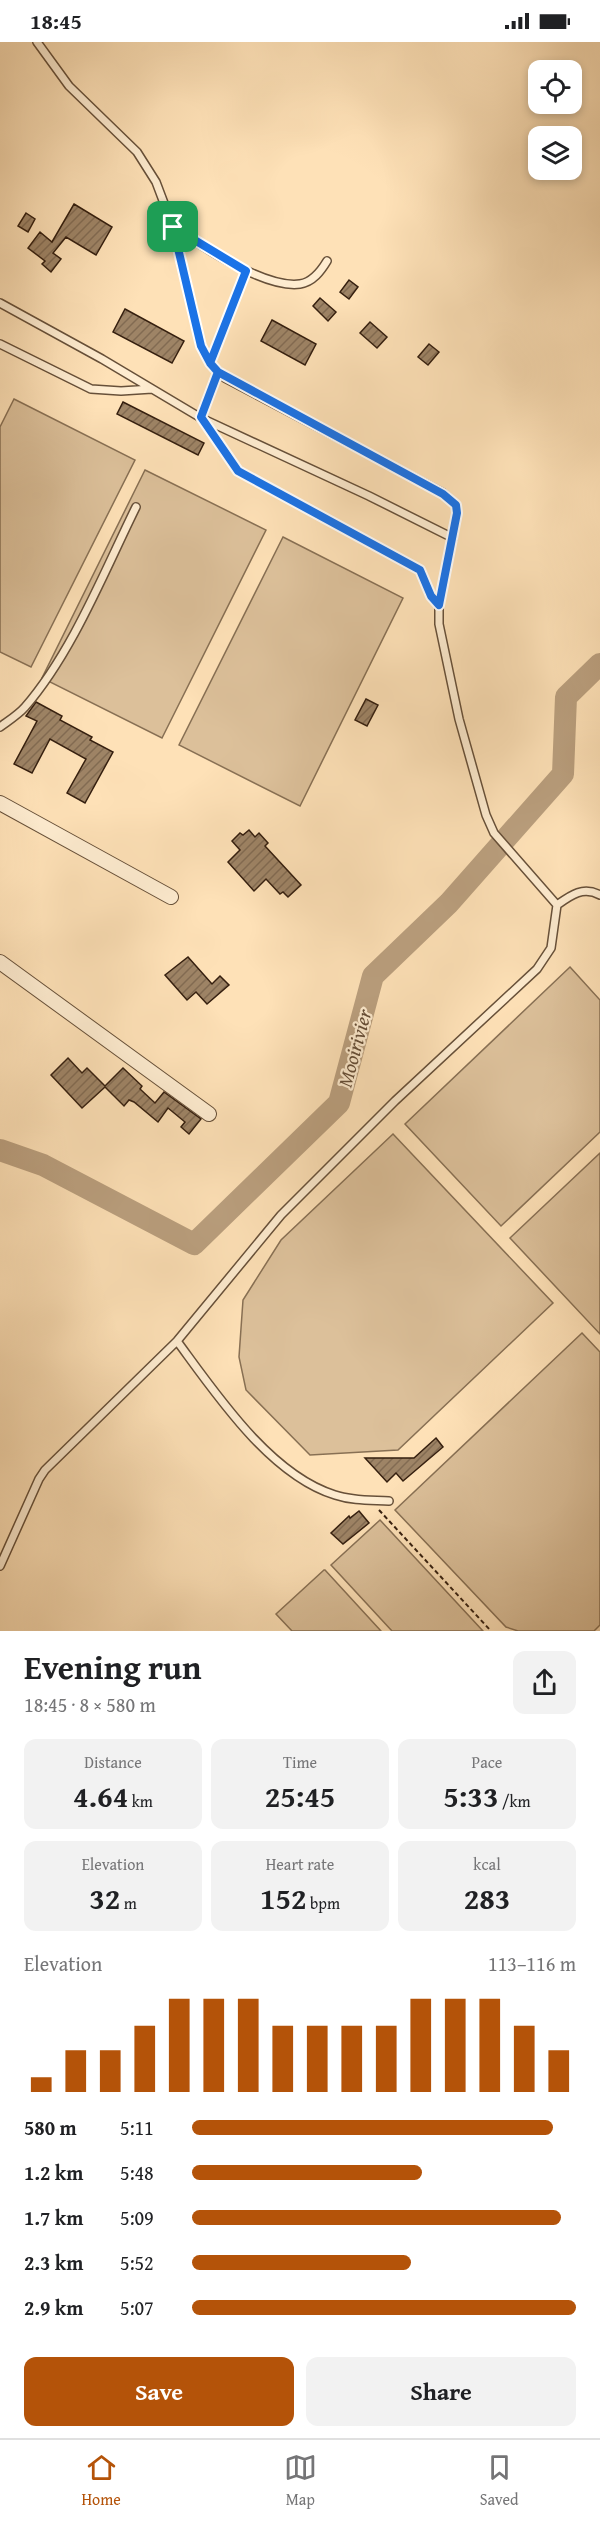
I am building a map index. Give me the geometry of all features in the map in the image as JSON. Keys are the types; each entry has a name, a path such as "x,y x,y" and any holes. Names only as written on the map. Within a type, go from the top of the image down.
{"street":[{"path":"0,803 171,897"},
{"path":"0,962 209,1114"}],"lane":[{"path":"0,1566 45,1470 177,1341 281,1215 395,1101 537,969 551,948 557,905 494,832 486,815 459,719 439,624 439,605 453,538 456,505 443,494 218,372 201,346 173,227 156,182 137,152 69,86 37,42"},
{"path":"173,227 246,271 282,282 300,284 311,279 320,272 327,261"},
{"path":"210,363 246,271"},
{"path":"0,303 201,417 369,495 453,538"},
{"path":"0,344 90,389 121,391 152,389"},
{"path":"201,417 218,372"},
{"path":"201,417 238,471 420,570 431,596 439,605"},
{"path":"0,727 24,710 45,682 82,618 136,507"},
{"path":"557,905 577,892 588,890 600,895"},
{"path":"177,1341 219,1399 275,1461 307,1483 334,1495 354,1500 389,1501"}],"path":[{"path":"371,1500 491,1631"}],"shaded area":[{"path":"14,399 135,460 31,667 0,652 0,427"},
{"path":"145,470 266,530 162,738 42,678"},
{"path":"283,537 403,598 300,806 179,745"},
{"path":"570,967 600,1000 600,1132 501,1226 405,1124"},
{"path":"393,1134 553,1303 398,1450 310,1455 246,1390 239,1357 243,1300 281,1240"},
{"path":"600,1153 600,1334 510,1238"},
{"path":"582,1333 600,1352 600,1625 594,1631 518,1631 506,1627 395,1510"},
{"path":"380,1520 483,1631 392,1631 331,1565"},
{"path":"324,1570 381,1631 292,1631 276,1614"}],"building":[{"path":"74,204 112,227 96,255 66,237 53,253 61,259 51,272 42,264 45,261 28,248 40,232 52,242"},
{"path":"26,213 35,219 28,232 18,226"},
{"path":"349,280 358,287 349,299 340,292"},
{"path":"320,298 336,312 328,321 313,306"},
{"path":"125,309 184,341 172,363 113,332"},
{"path":"272,320 316,344 305,365 261,341"},
{"path":"370,322 387,337 377,348 360,333"},
{"path":"429,344 439,352 428,365 418,357"},
{"path":"123,402 204,443 198,455 117,414"},
{"path":"366,699 378,705 367,726 355,720"},
{"path":"36,702 62,716 60,720 92,737 90,740 113,752 85,803 67,793 86,759 50,739 32,773 14,764 37,721 26,716"},
{"path":"249,830 255,837 259,833 268,843 265,846 301,885 288,897 283,892 280,894 266,879 254,891 228,862 240,850 232,841 240,833 243,835"},
{"path":"188,957 212,984 220,976 229,985 207,1004 196,992 187,1000 165,975"},
{"path":"68,1058 82,1073 87,1068 105,1086 123,1068 142,1086 140,1089 155,1103 164,1092 201,1119 189,1134 181,1127 185,1122 168,1108 158,1122 134,1102 129,1100 124,1106 105,1087 82,1108 51,1075"},
{"path":"436,1438 443,1447 403,1481 396,1473 387,1482 365,1458 414,1458"},
{"path":"359,1511 369,1523 343,1544 331,1533 349,1516 350,1518"}],"waterway":[{"name":"Mooirivier","path":"0,1150 43,1165 194,1244 339,1103 373,976 449,903 563,774 566,697 600,664"}],"route":[{"path":"173,227 201,346 210,363 218,372 201,417 231,464 238,471 423,572 431,596 439,605 457,513 456,505 443,494 225,378 218,372 210,363 246,271 173,227"}]}
